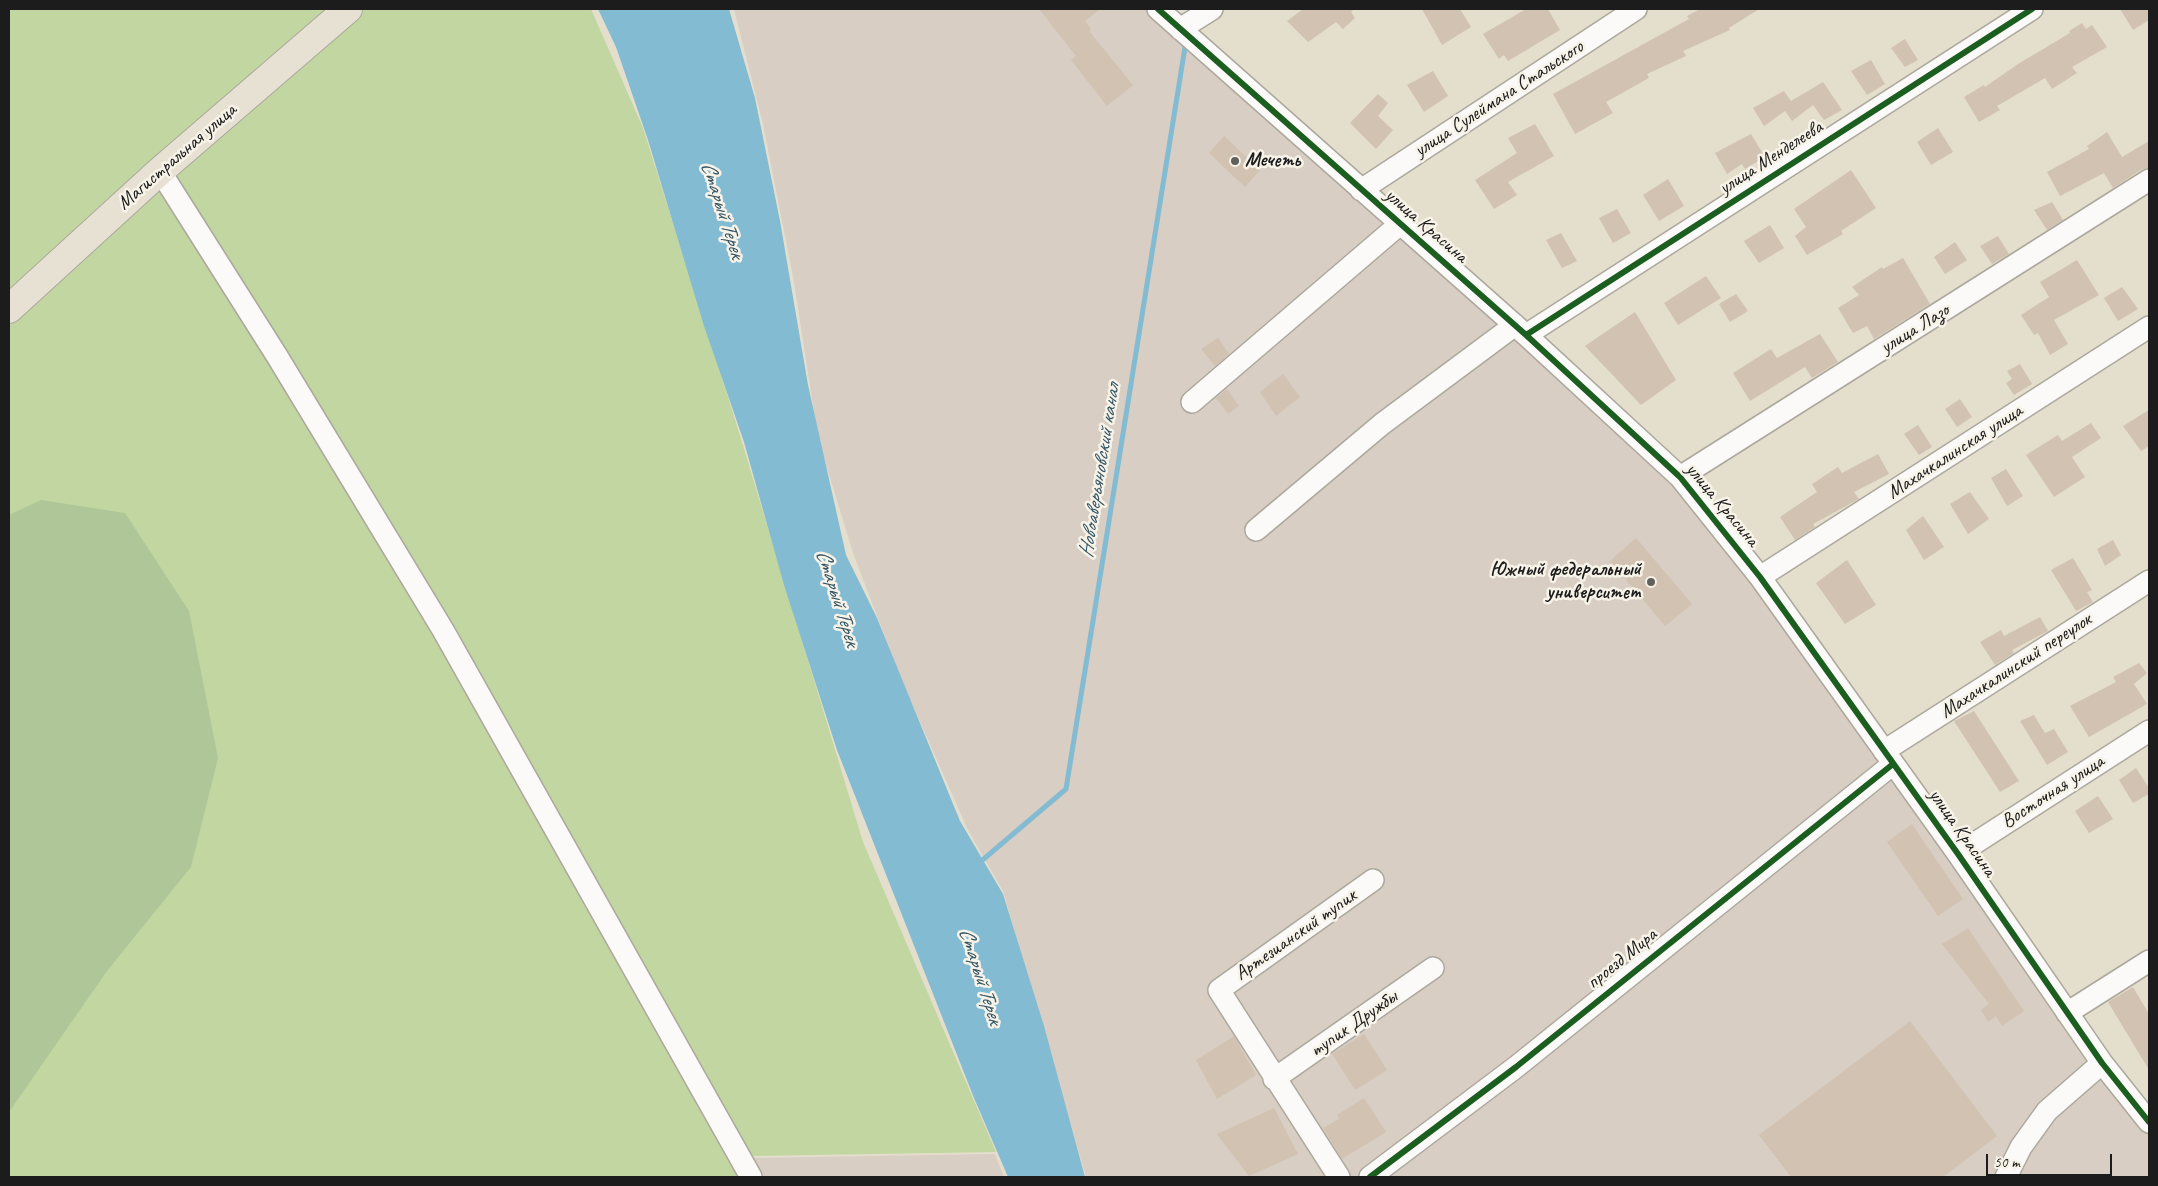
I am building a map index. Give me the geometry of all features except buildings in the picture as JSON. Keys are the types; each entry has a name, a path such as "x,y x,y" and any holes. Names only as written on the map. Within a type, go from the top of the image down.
{"main road":[{"name":"Магистральная улица","path":"9,309 160,171 348,9"}],"street":[{"name":"улица Красина","path":"1158,9 1521,330 1680,477 1760,577 1958,854 2102,1063 2146,1113"},
{"path":"1180,29 1212,9"},
{"name":"улица Сулеймана Стальского","path":"1361,190 1636,9"},
{"name":"улица Менделеева","path":"1521,330 2032,9"},
{"path":"160,171 277,356 443,630 751,1177"},
{"name":"улица Лазо","path":"1680,477 2149,180"},
{"name":"улица Красина","path":"1192,402 1400,224"},
{"name":"Махачкалинская улица","path":"1760,577 2149,327"},
{"path":"1256,530 1382,424 1521,330"},
{"name":"Махачкалинский переулок","path":"1888,757 2149,581"},
{"name":"Восточная улица","path":"1958,854 2149,731"},
{"name":"проезд Мира","path":"1370,1177 1516,1067 1888,757"},
{"name":"Артезианский тупик","path":"1274,1079 1219,990 1373,880"},
{"path":"2067,1013 2149,961"},
{"name":"тупик Дружбы","path":"1274,1079 1433,968"},
{"path":"2006,1177 2021,1147 2047,1111 2102,1063"},
{"path":"1274,1079 1339,1177"}],"shaded area":[{"path":"734,9 1158,9 1697,499 2121,1103 2149,1133 2149,1177 1086,1177 1003,891 968,830 902,681 853,553 818,438 794,282 763,124"},
{"path":"995,1154 1004,1177 759,1177 752,1158"}],"green space":[{"path":"9,9 591,9 643,128 738,429 863,842 996,1152 752,1156 760,1177 9,1177"},
{"path":"41,500 125,513 189,611 218,758 191,867 107,971 9,1112 9,515"}],"water":[{"name":"Старый Терек","path":"598,9 729,9 755,98 780,221 808,385 846,555 877,618 960,821 1003,894 1044,1026 1085,1177 1008,1177 974,1098 837,750 784,585 744,442 704,326 648,140 616,47"}],"waterway":[{"name":"Новоаверьяновский канал","path":"979,863 1066,789 1186,41"}],"cycle path":[{"path":"1158,9 1526,335 1680,477 1760,577 1958,854 2102,1063 2149,1122"},
{"path":"1526,335 2032,9"},
{"path":"1370,1177 1516,1067 1893,764"}],"place":[{"name":"Мечеть","path":"1235,161"},
{"name":"Южный федеральный университет","path":"1651,582"}]}
